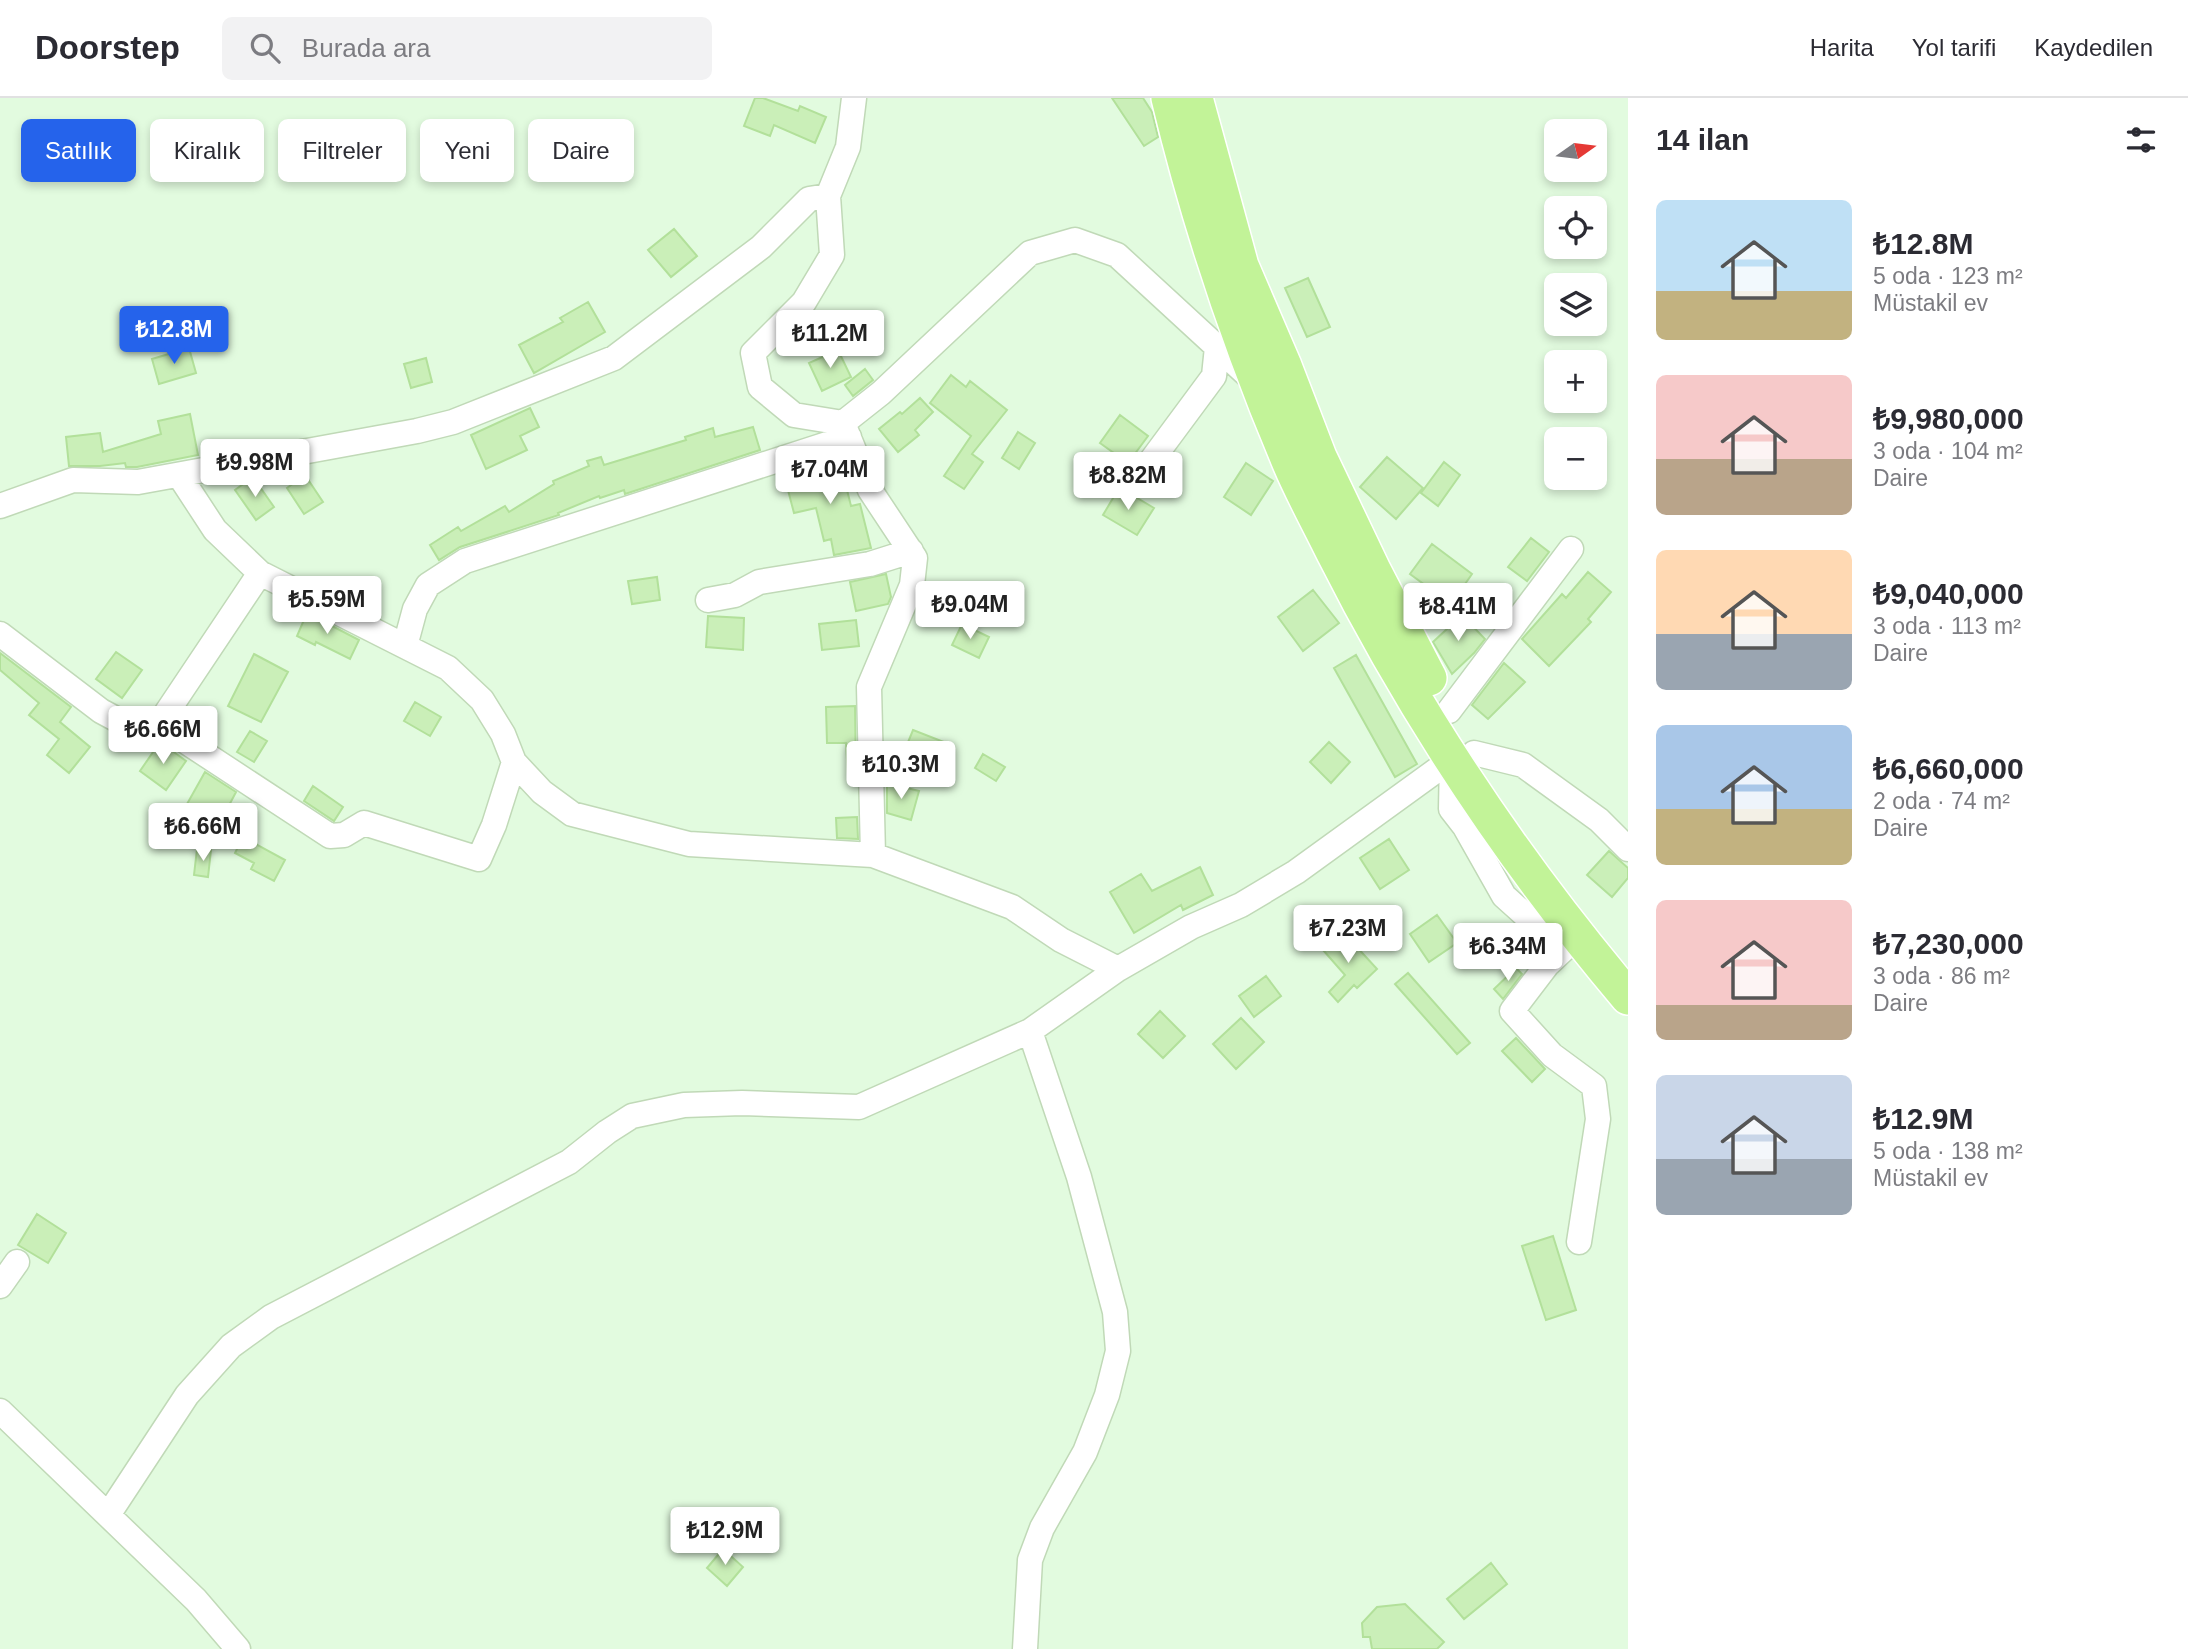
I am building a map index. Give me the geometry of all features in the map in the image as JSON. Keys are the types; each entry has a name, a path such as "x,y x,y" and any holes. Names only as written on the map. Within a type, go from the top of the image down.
{"highway":[{"path":"1169,98 1188,177 1233,317 1290,465 1358,600 1419,709 1463,756 1628,960"},
{"path":"1195,98 1241,267 1284,366 1319,457 1419,663 1449,711 1463,756 1571,927 1628,997"}],"street":[{"path":"846,430 794,415 760,387 753,353 804,302 832,255 828,196 848,148 854,98"},
{"path":"0,506 74,480 138,482 417,431 453,422 614,358 761,247 809,199 828,196"},
{"path":"405,646 415,609 428,584 465,561 846,430 881,393 1030,253 1075,240 1117,255 1260,387"},
{"path":"1134,484 1214,376 1217,347"},
{"path":"846,430 870,490 915,558 912,585 869,687 873,855"},
{"path":"179,475 215,530 260,573 448,667 482,701 503,734 514,762 542,792 572,814 689,844 873,855 1012,907 1061,940 1118,969"},
{"path":"1449,711 1571,549"},
{"path":"708,600 735,595 759,582 870,564 911,551"},
{"path":"159,724 260,573"},
{"path":"0,634 102,712 127,725 159,724 330,836 344,835 364,824 479,859 494,825 514,762"},
{"path":"108,1515 187,1395 231,1346 271,1317 569,1162 632,1116 684,1105 742,1103 859,1107 1030,1031 1118,969 1191,927 1241,905 1296,872 1463,756 1523,765 1599,820 1628,849"},
{"path":"1571,927 1512,1011 1552,1055 1594,1086 1598,1119 1579,1242"},
{"path":"1026,1649 1030,1560 1042,1528 1085,1452 1107,1395 1118,1351 1115,1312 1079,1177 1030,1031"},
{"path":"0,1286 17,1262"},
{"path":"0,1411 196,1600 238,1649"}],"building":[{"path":"755,98 763,98 798,111 800,106 826,117 815,143 774,125 770,136 744,126"},
{"path":"1112,98 1143,98 1152,112 1158,137 1144,146"},
{"path":"674,229 697,256 671,277 648,250"},
{"path":"1308,278 1330,327 1307,337 1285,288"},
{"path":"588,302 605,332 534,373 519,345 563,322 560,318"},
{"path":"189,348 196,373 159,384 152,359"},
{"path":"838,350 851,377 822,391 809,363"},
{"path":"426,358 432,382 411,388 404,364"},
{"path":"865,369 873,380 853,396 845,385"},
{"path":"951,375 966,387 970,381 1007,410 972,454 983,462 964,489 944,476 971,436 930,403"},
{"path":"920,398 933,412 915,430 919,435 898,452 879,429"},
{"path":"530,408 539,427 520,436 527,450 486,469 471,435"},
{"path":"190,414 198,455 137,467 126,467 125,463 69,466 66,437 100,433 103,452 161,434 158,421"},
{"path":"1120,415 1148,436 1128,463 1100,443"},
{"path":"753,427 760,450 625,494 624,490 600,498 599,496 558,513 559,515 460,547 439,560 430,545 458,527 461,531 505,506 509,512 554,484 553,481 589,466 587,461 601,457 604,465 686,440 685,437 713,428 715,437"},
{"path":"1018,432 1035,443 1019,469 1002,458"},
{"path":"1387,457 1423,488 1396,519 1360,487"},
{"path":"840,462 851,506 860,504 871,548 834,555 831,539 824,541 816,508 794,513 784,475"},
{"path":"1444,462 1460,475 1438,506 1421,493"},
{"path":"1246,463 1273,481 1251,515 1224,497"},
{"path":"305,475 323,502 304,514 287,488"},
{"path":"253,477 274,507 256,520 235,490"},
{"path":"1119,488 1126,496 1137,498 1154,508 1137,535 1103,515"},
{"path":"1531,538 1549,552 1527,581 1508,567"},
{"path":"1432,544 1472,574 1451,604 1410,574"},
{"path":"1588,572 1611,592 1588,619 1591,622 1549,666 1522,639 1562,594 1566,598"},
{"path":"886,574 891,597 888,604 856,611 850,582"},
{"path":"657,577 660,600 632,604 628,581"},
{"path":"1313,590 1339,623 1303,651 1278,617"},
{"path":"307,613 359,640 350,659 297,636"},
{"path":"1462,615 1485,639 1452,674 1433,642"},
{"path":"708,616 744,618 743,650 706,647"},
{"path":"856,620 859,646 822,650 819,624"},
{"path":"962,624 989,637 979,658 952,645"},
{"path":"116,652 142,670 122,698 96,679"},
{"path":"0,653 71,707 60,722 90,747 69,773 47,755 59,739 29,715 39,703 0,670"},
{"path":"254,654 288,672 261,722 228,706"},
{"path":"1356,655 1417,764 1395,777 1334,668"},
{"path":"1504,663 1525,682 1488,719 1472,705"},
{"path":"415,702 441,717 430,736 404,721"},
{"path":"855,706 856,775 848,776 846,743 827,743 826,707"},
{"path":"913,730 944,742 934,769 902,757"},
{"path":"250,731 267,741 254,762 237,752"},
{"path":"160,742 186,761 166,790 140,771"},
{"path":"1329,742 1350,762 1331,783 1310,762"},
{"path":"983,754 1005,767 996,781 975,768"},
{"path":"205,772 236,792 225,813 210,805 207,842 174,839 176,813 182,813"},
{"path":"887,783 919,791 911,820 887,813"},
{"path":"313,786 343,807 334,821 304,801"},
{"path":"857,817 858,839 837,838 836,818"},
{"path":"243,837 285,860 274,881 251,869 254,863 235,853"},
{"path":"1389,839 1409,870 1380,889 1360,858"},
{"path":"197,849 211,850 208,877 194,875"},
{"path":"1609,851 1628,868 1628,878 1612,897 1587,875"},
{"path":"1200,867 1213,895 1183,910 1181,905 1134,933 1110,892 1141,874 1152,891"},
{"path":"1437,915 1457,943 1429,962 1410,934"},
{"path":"1343,932 1377,969 1357,988 1354,985 1338,1002 1329,992 1345,975 1323,950"},
{"path":"1516,968 1522,974 1503,999 1494,989"},
{"path":"1408,973 1470,1043 1457,1054 1395,984"},
{"path":"1266,976 1281,996 1254,1017 1239,996"},
{"path":"1160,1011 1185,1036 1163,1058 1138,1034"},
{"path":"1241,1018 1264,1042 1236,1069 1213,1044"},
{"path":"1516,1038 1545,1069 1532,1082 1502,1051"},
{"path":"37,1214 66,1233 48,1263 18,1245"},
{"path":"1553,1236 1576,1310 1546,1320 1522,1246"},
{"path":"723,1549 743,1567 727,1586 707,1568"},
{"path":"1491,1563 1507,1584 1464,1619 1447,1599"},
{"path":"1405,1604 1444,1642 1437,1649 1372,1649 1370,1637 1363,1637 1362,1623 1377,1607"}]}
